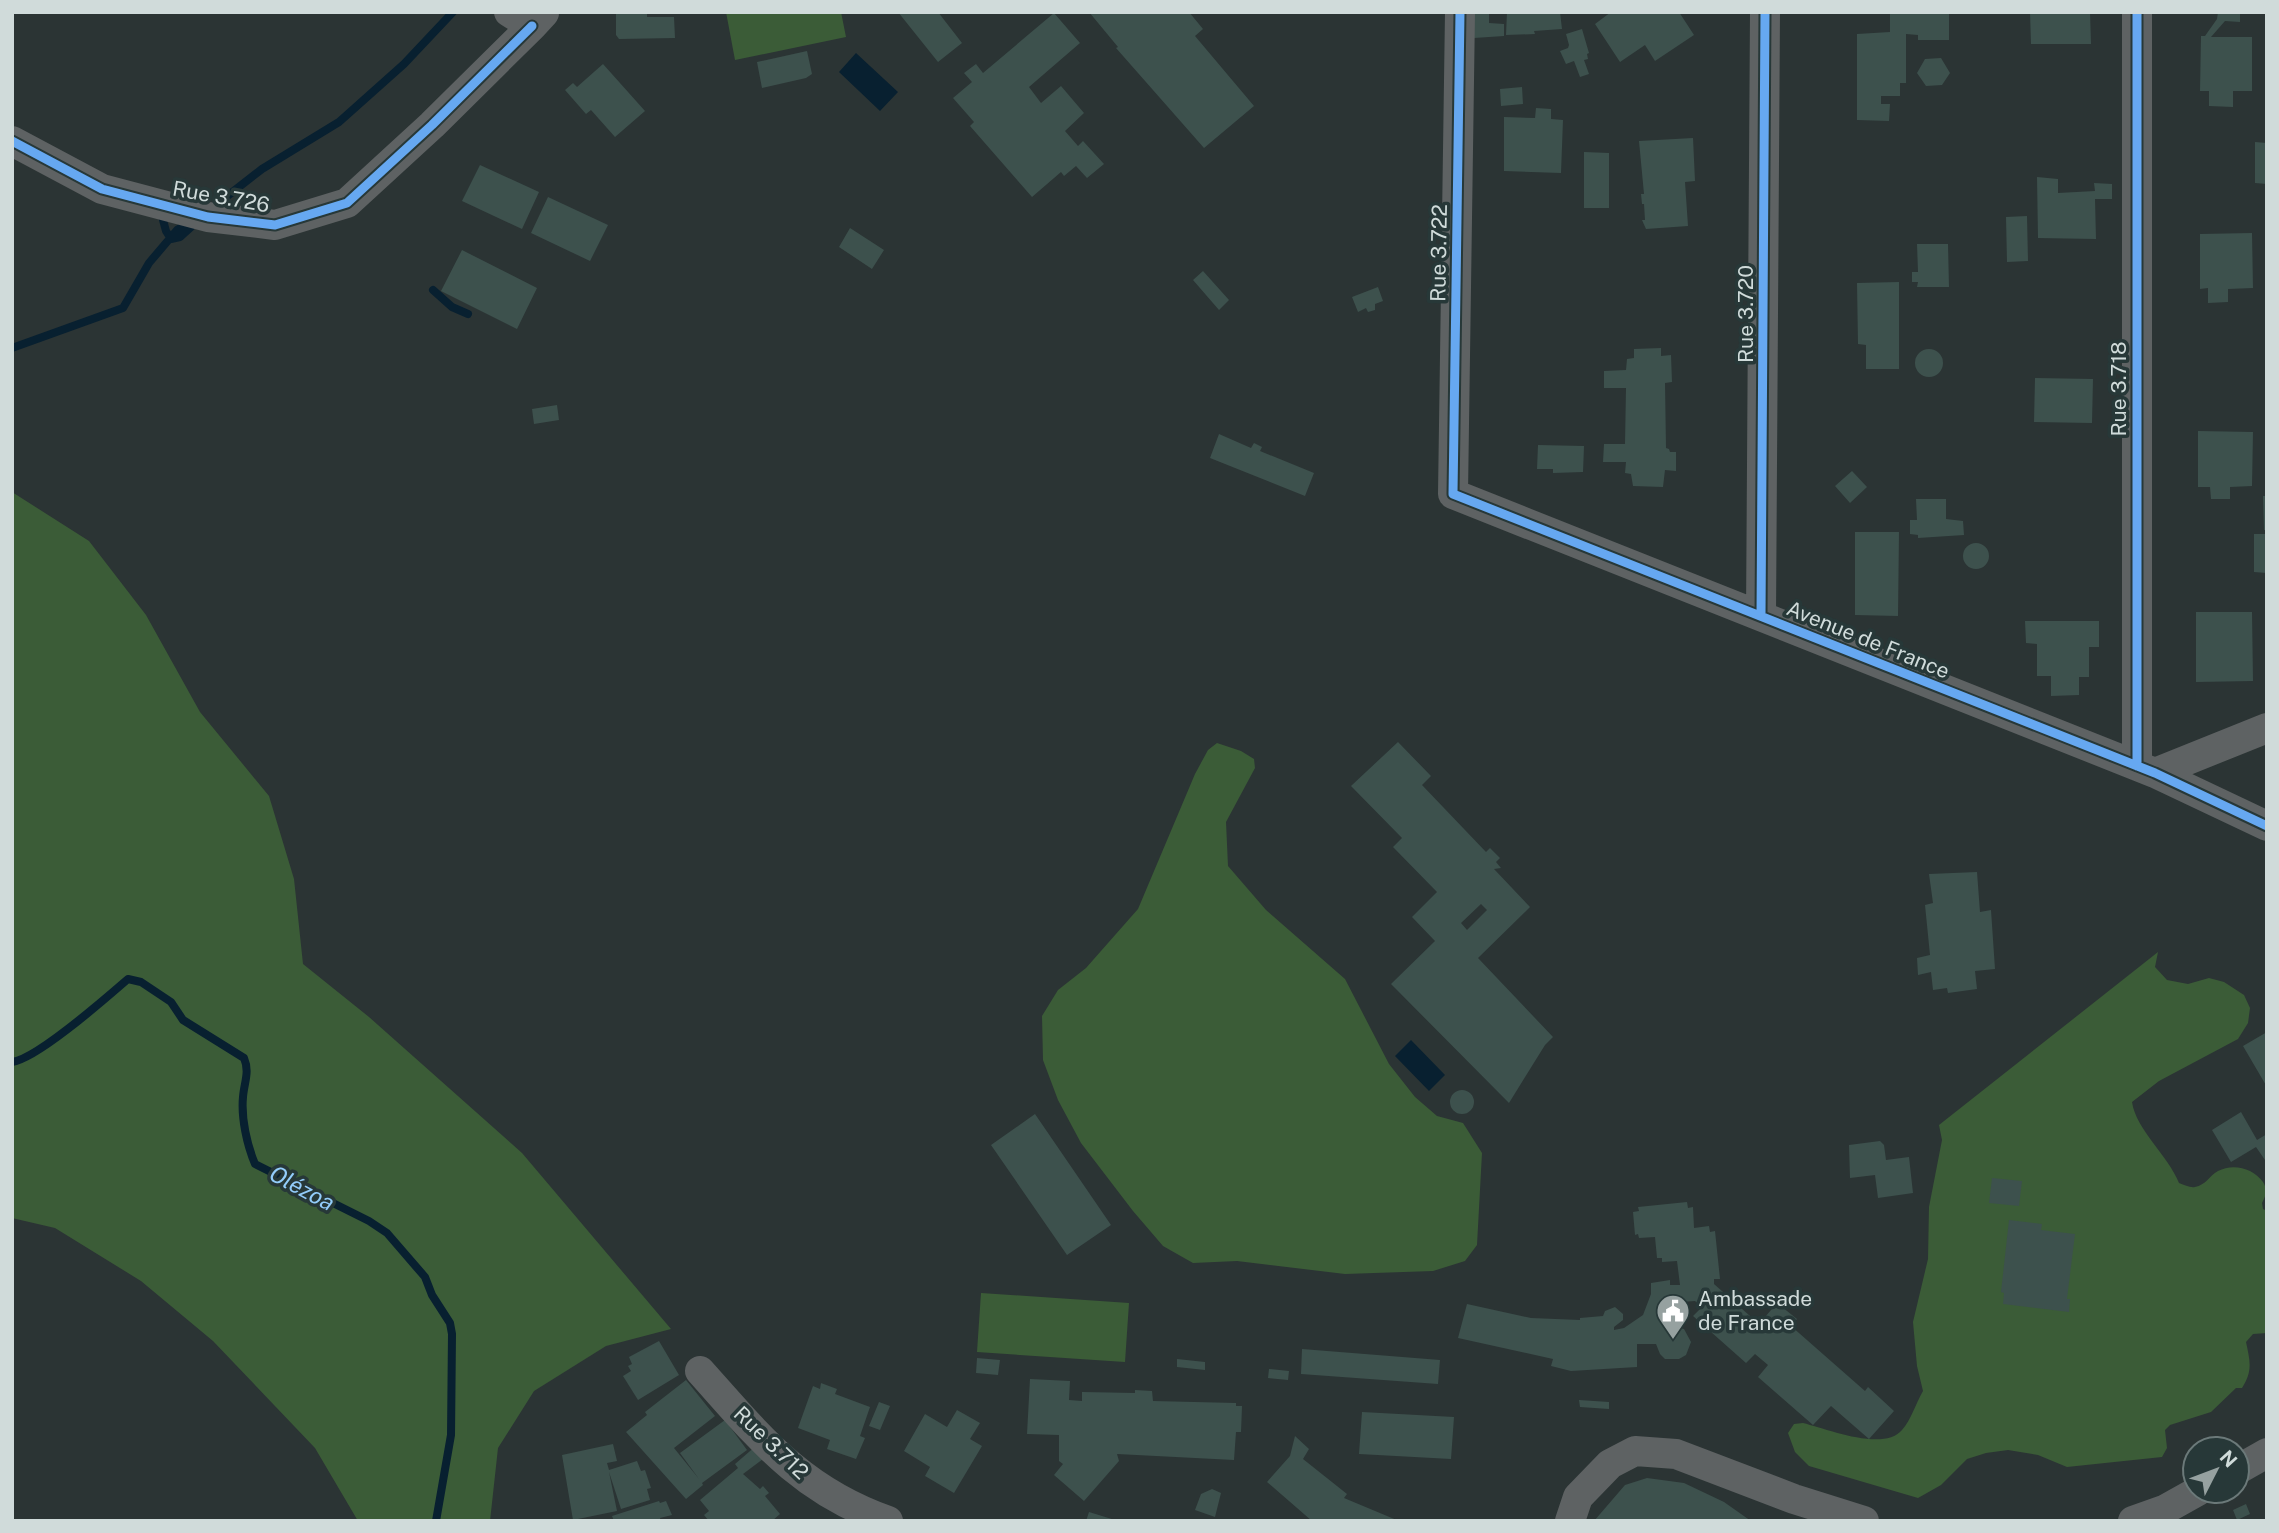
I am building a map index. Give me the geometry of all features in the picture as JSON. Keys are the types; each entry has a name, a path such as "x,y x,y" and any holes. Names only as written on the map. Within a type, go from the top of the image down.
{"street":[{"name":"Rue 3.722","path":"1453,494 1460,12"},
{"name":"Rue 3.720","path":"1762,616 1765,12"},
{"name":"Rue 3.718","path":"2137,12 2146,770"},
{"name":"Rue 3.726","path":"12,141 102,189 208,217 275,225 347,204 432,125 529,17"},
{"name":"Avenue de France","path":"1453,494 2146,770 2267,826"},
{"path":"2146,770 2267,728"},
{"name":"Rue 3.712","path":"700,1371 770,1449 797,1472 822,1491 888,1521"},
{"path":"1570,1521 1578,1497 1610,1464 1635,1451 1676,1454 1790,1510 1864,1521"},
{"path":"2251,1462 2267,1453"},
{"path":"2133,1521 2181,1500"}],"green space":[{"path":"726,12 841,12 846,37 735,60"},
{"path":"12,492 89,541 146,615 200,712 269,796 294,879 303,964 369,1017 522,1153 671,1329 606,1346 534,1391 498,1448 490,1521 358,1521 315,1448 213,1341 141,1281 55,1228 12,1218"},
{"path":"1217,743 1241,751 1254,759 1255,768 1226,822 1228,866 1266,910 1345,979 1389,1064 1415,1097 1437,1116 1463,1123 1482,1153 1477,1245 1465,1261 1433,1271 1345,1274 1237,1261 1193,1263 1163,1246 1133,1211 1081,1143 1058,1100 1043,1060 1042,1016 1058,990 1086,968 1138,909 1195,774 1208,750"},
{"path":"2158,952 2155,967 2167,980 2188,984 2209,978 2224,982 2244,995 2250,1008 2248,1023 2238,1039 2159,1081 2132,1102 2139,1123 2168,1162 2179,1183 2195,1187 2218,1171 2236,1167 2254,1173 2265,1185 2266,1192 2262,1203 2263,1209 2267,1211 2267,1333 2253,1334 2246,1342 2250,1366 2242,1388 2236,1388 2211,1412 2170,1425 2165,1430 2167,1448 2162,1457 2067,1467 2038,1455 2008,1450 1986,1453 1967,1459 1941,1485 1918,1498 1809,1466 1795,1452 1788,1433 1794,1424 1803,1423 1869,1439 1894,1436 1905,1426 1923,1391 1917,1366 1913,1322 1928,1259 1929,1207 1942,1140 1939,1125"},
{"path":"981,1293 1129,1303 1125,1362 977,1352"}],"water":[{"path":"856,53 898,92 880,111 839,72"},
{"path":"1411,1040 1445,1075 1429,1091 1395,1056"}],"building":[{"path":"616,12 647,12 647,17 674,17 675,38 619,39 616,35"},
{"path":"898,12 938,12 962,43 938,62"},
{"path":"1089,12 1189,12 1203,29 1195,36 1254,106 1204,148 1116,48 1118,47"},
{"path":"1474,12 1489,12 1489,23 1504,24 1504,36 1474,38"},
{"path":"1507,12 1560,12 1562,29 1506,35"},
{"path":"1611,12 1679,12 1694,35 1655,61 1645,45 1620,62 1595,24"},
{"path":"1949,12 1949,40 1918,40 1918,35 1906,34 1906,83 1900,83 1900,96 1881,96 1881,104 1890,104 1889,121 1857,120 1857,34 1890,32 1890,14"},
{"path":"2030,12 2090,12 2091,44 2031,44"},
{"path":"2218,12 2240,12 2240,22 2225,21 2211,37 2252,37 2252,91 2233,91 2233,107 2209,106 2209,91 2200,91 2201,36 2205,36 2217,19"},
{"path":"1054,13 1080,43 1029,87 1041,103 1061,86 1084,113 1065,131 1078,146 1083,141 1104,164 1087,178 1076,166 1064,176 1061,172 1032,197 970,126 974,122 953,98 972,82 964,73 976,64 983,73"},
{"path":"1582,29 1589,53 1588,59 1584,60 1589,74 1580,77 1574,61 1566,64 1560,51 1568,48 1566,34"},
{"path":"807,51 812,74 806,78 762,88 757,62"},
{"path":"1941,58 1950,73 1942,85 1926,86 1917,73 1925,59"},
{"path":"603,64 645,111 615,137 591,110 586,114 565,90 573,83 577,87"},
{"path":"1522,87 1523,104 1501,106 1500,89"},
{"path":"1536,108 1551,109 1551,119 1563,120 1561,173 1504,171 1504,117 1535,118"},
{"path":"1693,138 1695,181 1685,182 1688,226 1646,229 1642,220 1645,220 1639,141"},
{"path":"2255,142 2267,143 2267,184 2255,183"},
{"path":"1584,152 1609,153 1609,208 1584,208"},
{"path":"480,165 539,192 522,229 462,201"},
{"path":"2037,177 2058,179 2058,193 2095,191 2094,183 2112,184 2112,199 2095,199 2096,239 2038,238"},
{"path":"548,197 608,225 590,261 531,233"},
{"path":"2027,216 2028,261 2007,262 2006,217"},
{"path":"850,228 884,250 872,269 839,247"},
{"path":"2252,233 2253,288 2228,289 2228,302 2208,303 2208,288 2200,289 2200,234"},
{"path":"1917,244 1948,244 1949,287 1917,287 1918,282 1912,282 1912,272 1918,272"},
{"path":"462,250 537,288 517,329 441,291"},
{"path":"1203,271 1229,300 1219,310 1193,280"},
{"path":"1899,282 1899,369 1866,369 1866,345 1858,344 1857,283"},
{"path":"1378,287 1383,301 1375,304 1375,310 1368,312 1366,308 1358,312 1352,297"},
{"path":"1661,348 1661,356 1671,355 1672,382 1665,383 1666,448 1670,452 1676,452 1676,471 1665,470 1663,487 1633,486 1631,474 1625,473 1626,462 1603,462 1604,444 1625,444 1626,388 1604,388 1604,371 1626,370 1627,359 1634,358 1634,349"},
{"path":"1929,349 1939,353 1943,363 1939,373 1929,377 1919,373 1915,363 1919,353"},
{"path":"2035,378 2093,379 2092,423 2034,422"},
{"path":"557,405 559,420 534,424 532,409"},
{"path":"2198,431 2253,432 2252,486 2230,487 2230,499 2211,499 2210,487 2198,487"},
{"path":"1219,434 1251,448 1254,443 1262,447 1260,451 1314,473 1305,496 1210,458"},
{"path":"1538,445 1584,446 1583,472 1553,473 1553,469 1537,469"},
{"path":"1852,471 1867,487 1850,503 1835,486"},
{"path":"2263,496 2267,496 2267,530 2264,530"},
{"path":"1916,499 1946,499 1946,519 1963,521 1964,535 1918,538 1918,535 1910,534 1910,520 1917,520"},
{"path":"1855,532 1899,532 1898,616 1855,615"},
{"path":"2254,534 2267,534 2267,573 2254,572"},
{"path":"1976,543 1985,547 1989,556 1985,565 1976,569 1967,565 1963,556 1967,547"},
{"path":"2196,612 2252,612 2253,681 2196,682"},
{"path":"2025,621 2099,621 2099,647 2089,647 2089,677 2079,677 2079,695 2051,696 2051,676 2037,676 2037,644 2026,643"},
{"path":"1398,742 1431,776 1422,785 1486,852 1490,848 1500,858 1496,862 1501,868 1494,869 1530,907 1478,958 1553,1037 1545,1045 1509,1103 1391,984 1435,941 1412,917 1437,892 1393,847 1402,838 1351,786","holes":["1481,904 1487,910 1467,930 1461,923"]},
{"path":"1977,872 1980,912 1991,910 1995,969 1975,971 1977,989 1948,993 1947,988 1933,990 1931,972 1918,975 1917,958 1930,955 1925,905 1933,903 1929,874"},
{"path":"2267,1032 2267,1087 2243,1046"},
{"path":"1462,1090 1471,1093 1474,1102 1471,1111 1462,1114 1453,1111 1450,1102 1453,1093"},
{"path":"2241,1112 2257,1140 2267,1134 2267,1159 2265,1160 2256,1147 2231,1162 2212,1130"},
{"path":"1035,1114 1111,1225 1067,1255 991,1145"},
{"path":"1880,1141 1884,1145 1886,1160 1909,1157 1913,1193 1878,1198 1875,1175 1850,1178 1849,1145"},
{"path":"1992,1178 2022,1181 2019,1206 1989,1203"},
{"path":"1687,1202 1688,1208 1693,1207 1694,1228 1709,1226 1710,1232 1715,1231 1720,1279 1714,1279 1714,1284 1759,1324 1777,1303 1797,1319 1791,1326 1865,1391 1868,1387 1894,1411 1869,1439 1831,1406 1813,1425 1758,1377 1768,1365 1755,1354 1746,1363 1693,1316 1702,1307 1695,1301 1667,1303 1670,1326 1684,1329 1691,1342 1686,1355 1679,1359 1665,1359 1656,1344 1637,1344 1637,1367 1571,1371 1551,1366 1553,1359 1458,1338 1467,1304 1531,1318 1580,1320 1603,1316 1605,1311 1615,1307 1623,1314 1623,1320 1614,1330 1624,1328 1643,1315 1651,1294 1651,1283 1670,1280 1670,1285 1680,1285 1677,1261 1662,1262 1662,1258 1657,1258 1655,1237 1639,1238 1638,1234 1635,1235 1633,1212 1639,1211 1638,1207"},
{"path":"2009,1220 2042,1224 2041,1230 2075,1234 2067,1299 2070,1299 2069,1312 2003,1304 2004,1293 2001,1292"},
{"path":"659,1341 679,1375 638,1400 623,1376 631,1371 628,1366 632,1364 629,1357"},
{"path":"1302,1349 1440,1360 1438,1384 1301,1374"},
{"path":"977,1358 1000,1360 998,1375 976,1373"},
{"path":"1177,1359 1205,1362 1205,1370 1177,1367"},
{"path":"1269,1369 1289,1371 1288,1380 1268,1378"},
{"path":"1030,1379 1070,1381 1069,1400 1082,1401 1082,1392 1135,1393 1135,1390 1152,1391 1153,1401 1236,1403 1236,1406 1242,1406 1241,1432 1236,1432 1234,1460 1117,1454 1119,1461 1084,1501 1054,1475 1063,1464 1059,1461 1059,1435 1027,1434"},
{"path":"686,1380 715,1416 674,1448 699,1479 680,1453 725,1420 747,1450 702,1483 703,1485 686,1499 626,1432 647,1415 645,1412"},
{"path":"821,1383 837,1389 835,1394 870,1407 860,1436 865,1438 856,1459 827,1449 830,1440 798,1428 813,1386 820,1389"},
{"path":"1579,1400 1609,1402 1609,1409 1580,1407"},
{"path":"879,1402 890,1406 880,1430 869,1426"},
{"path":"957,1410 980,1423 970,1439 982,1446 954,1493 925,1476 930,1467 904,1451 925,1414 947,1427"},
{"path":"1362,1412 1454,1417 1451,1459 1359,1454"},
{"path":"1295,1436 1309,1449 1303,1459 1347,1494 1344,1498 1399,1521 1312,1521 1267,1482 1290,1456"},
{"path":"613,1444 617,1461 607,1463 609,1470 637,1461 641,1471 645,1470 651,1488 647,1489 650,1500 621,1509 609,1472 617,1511 573,1520 562,1455"},
{"path":"757,1445 767,1456 743,1474 760,1489 763,1486 769,1493 765,1496 780,1514 772,1521 709,1521 704,1515 709,1511 700,1500 738,1468 735,1464"},
{"path":"1647,1478 1684,1483 1724,1502 1751,1521 1594,1521 1625,1485"},
{"path":"1212,1489 1221,1493 1215,1517 1195,1510 1201,1494"},
{"path":"666,1501 672,1515 660,1518 661,1521 614,1521 612,1516"},
{"path":"2246,1505 2250,1514 2237,1520 2233,1510"},
{"path":"1089,1512 1115,1520 1115,1521 1086,1521"}],"waterway":[{"path":"212,208 262,169 339,122 404,64 453,12"},
{"path":"163,220 171,239 180,237 191,227"},
{"path":"12,348 123,308 149,263 177,230 192,221"},
{"path":"433,290 452,307 468,314"},
{"name":"Olézoa","path":"12,1062 54,1039 128,979 141,982 171,1002 183,1020 244,1058 247,1073 243,1097 244,1122 255,1164 369,1221 387,1233 425,1277 432,1295 450,1323 451,1435 436,1521"}],"cycle path":[{"path":"1460,12 1453,494 2155,773 2267,826"},
{"path":"1761,616 1765,12"},
{"path":"2137,12 2137,766"},
{"path":"12,141 102,189 208,217 275,225 347,203 432,125 532,26"}],"place":[{"name":"Ambassade de France","path":"1673,1341"}]}
